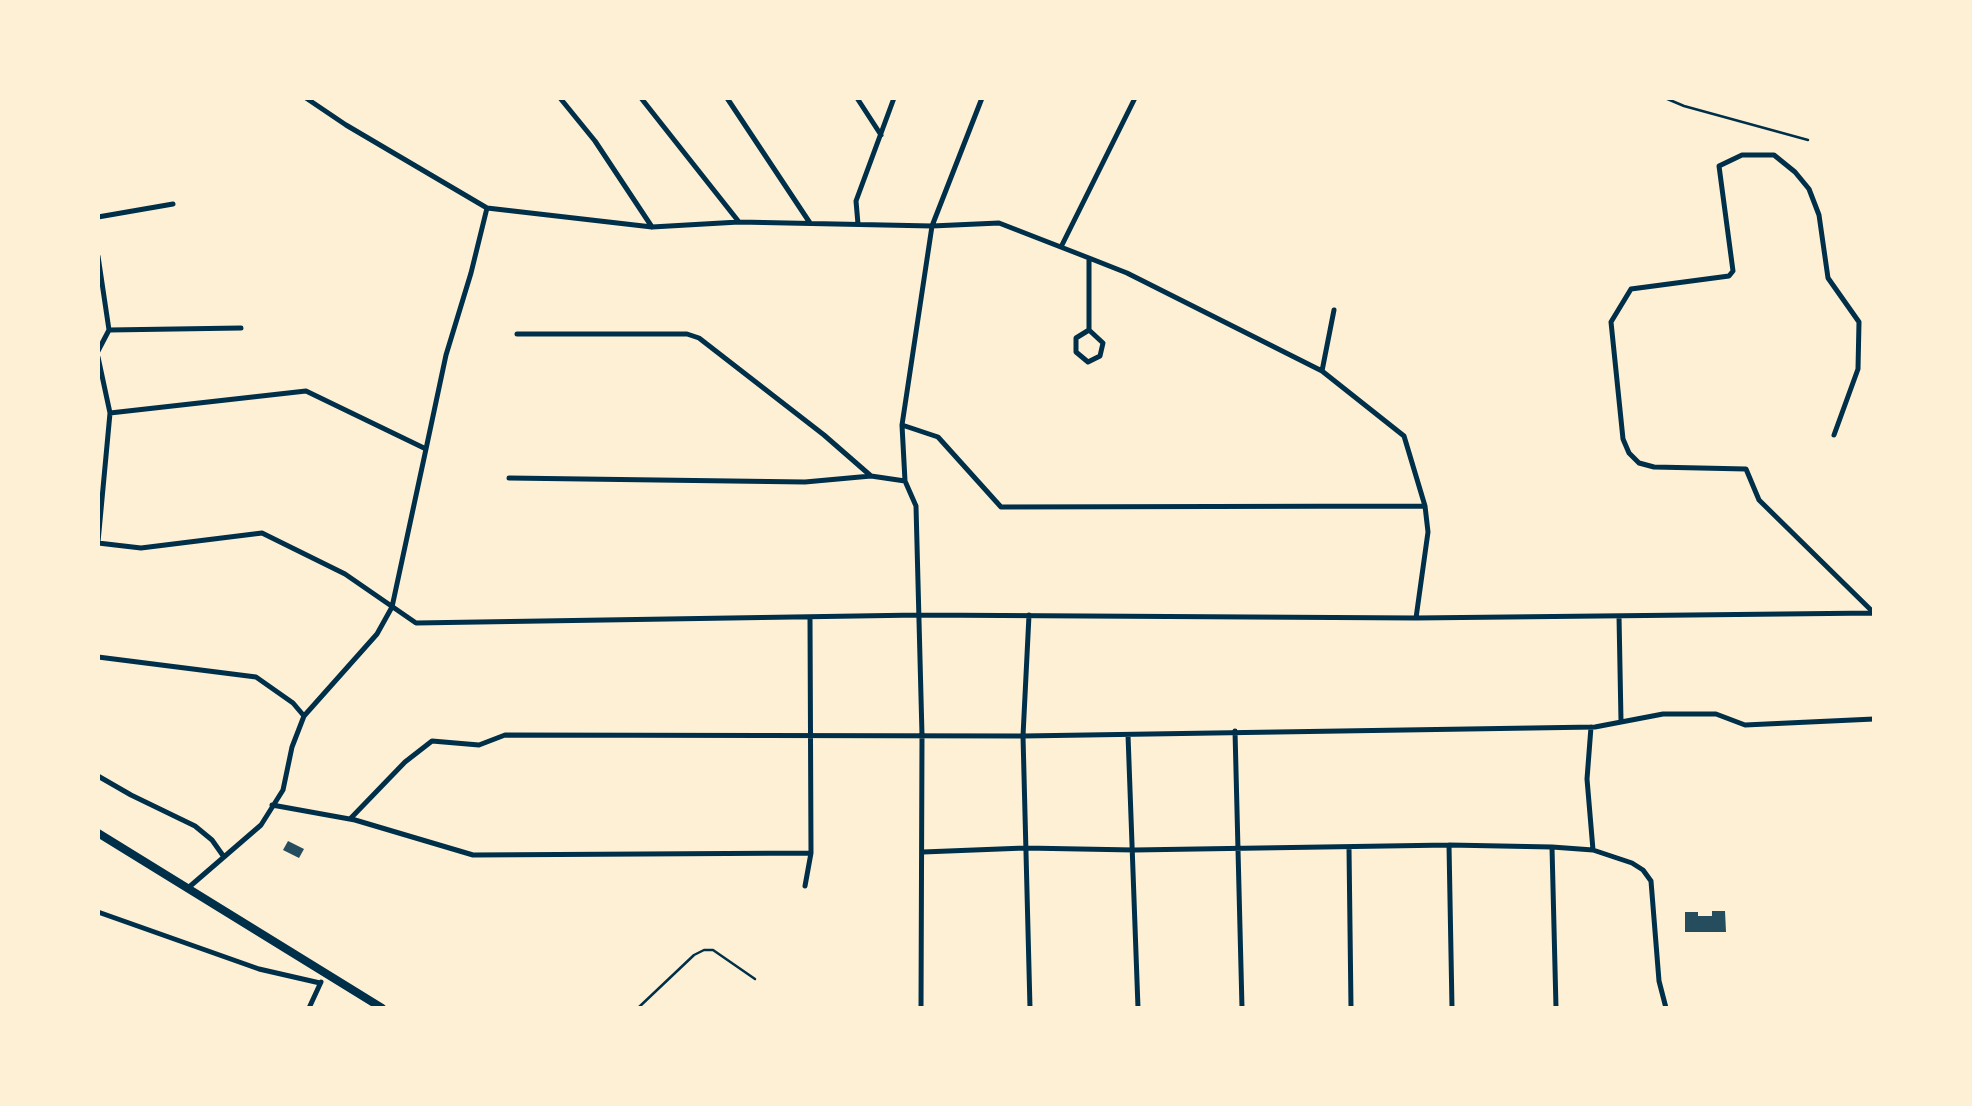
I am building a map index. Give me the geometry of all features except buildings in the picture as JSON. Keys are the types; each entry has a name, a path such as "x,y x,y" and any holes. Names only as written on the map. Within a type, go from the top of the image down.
{"main road":[{"path":"98,833 382,1008"}],"street":[{"path":"306,98 346,125 487,208 652,227 739,222 932,226 999,223 1127,273 1322,371 1404,436 1426,506 1428,532 1416,618"},
{"path":"560,98 595,141 652,227"},
{"path":"641,98 739,222"},
{"path":"727,98 810,223"},
{"path":"857,98 881,135"},
{"path":"858,224 856,201 894,98"},
{"path":"921,1008 922,735 916,506 905,481 902,425 932,226 982,98"},
{"path":"1061,247 1135,98"},
{"path":"1834,435 1858,369 1859,323 1828,278 1819,215 1809,189 1796,172 1774,155 1742,155 1720,166 1733,271 1729,276 1631,289 1611,322 1623,439 1629,453 1639,463 1654,467 1746,469 1759,500 1874,613"},
{"path":"98,218 173,204"},
{"path":"188,888 261,825 283,790 292,747 304,716 377,634 392,607 446,355 487,208"},
{"path":"98,256 109,330 98,351"},
{"path":"1088,258 1089,330 1103,343 1100,356 1088,362 1076,352 1076,338 1089,330"},
{"path":"1322,371 1334,310"},
{"path":"109,330 242,328"},
{"path":"517,334 687,334 699,338 824,435 871,477"},
{"path":"98,358 110,413 101,467 98,542 141,548 262,533 345,574 416,624 919,615 1416,618 1874,613"},
{"path":"110,413 306,391 426,449"},
{"path":"902,425 938,437 1000,507 1426,506"},
{"path":"509,478 805,482 871,477 905,481"},
{"path":"1029,615 1023,736 1030,1008"},
{"path":"1619,616 1621,721"},
{"path":"805,886 811,853 810,618"},
{"path":"98,657 257,677 293,703 304,716"},
{"path":"350,819 405,762 432,741 479,745 505,735 1023,736 1591,727 1663,714 1717,714 1745,725 1874,719"},
{"path":"1591,727 1587,779 1593,850"},
{"path":"1235,731 1242,1008"},
{"path":"1128,735 1138,1008"},
{"path":"98,776 195,826 212,840 224,857"},
{"path":"272,805 350,819 473,855 811,853"},
{"path":"923,852 1025,848 1134,850 1449,845 1593,850 1632,863 1643,870 1651,881 1659,981 1666,1008"},
{"path":"1449,845 1452,1008"},
{"path":"1552,847 1556,1008"},
{"path":"1349,848 1351,1008"},
{"path":"98,912 259,969 320,983"},
{"path":"309,1008 325,972"}],"lane":[{"path":"1665,98 1684,106 1808,140"},
{"path":"638,1008 694,955 704,950 713,950 755,979"}]}
